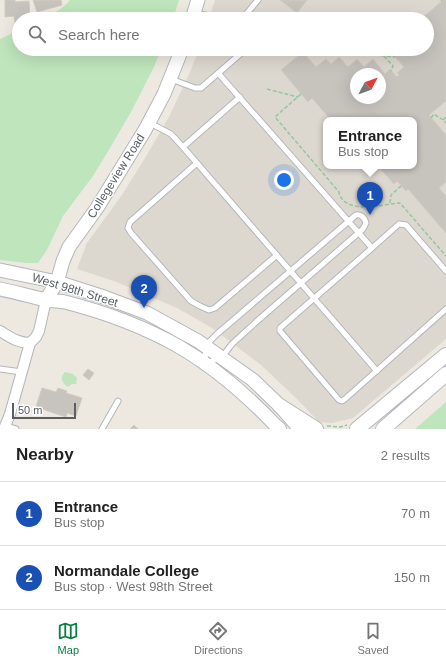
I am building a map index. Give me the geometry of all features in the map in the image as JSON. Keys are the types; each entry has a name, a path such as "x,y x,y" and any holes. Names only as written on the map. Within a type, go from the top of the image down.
{"main road":[{"path":"357,429 446,355"},
{"path":"383,429 446,374"},
{"path":"280,406 316,429"},
{"path":"352,429 369,418"}],"street":[{"path":"194,12 198,0"},
{"name":"Collegeview Road","path":"46,300 57,282 69,247 97,208 149,122 164,94 179,56"},
{"name":"West 98th Street","path":"0,270 57,282 104,297 146,313 198,340 253,380 280,406 300,429"},
{"name":"West 98th Street","path":"0,289 46,300 64,302 143,328 179,347 205,364 248,397 279,429"},
{"path":"5,427 30,343 39,331 46,300"},
{"path":"0,331 23,343 30,343"}],"lane":[{"path":"248,12 258,0"},
{"path":"170,79 195,88 201,88 238,56"},
{"path":"218,74 240,97 372,248"},
{"path":"183,147 240,97"},
{"path":"149,122 170,134 183,147 377,371"},
{"path":"197,163 130,222 128,228 131,233 191,301 209,310 215,308 277,255"},
{"path":"358,214 364,218 366,223 363,229 358,233 232,344 222,357 205,364 206,346 216,334 353,216 358,214"},
{"path":"446,271 406,225 400,224 280,328 280,331 339,400 342,401 446,309"},
{"path":"0,370 22,372"},
{"path":"102,429 118,401"},
{"path":"5,427 16,429"}],"path":[{"path":"384,56 395,57"},
{"path":"384,56 392,66 391,71"},
{"path":"267,89 298,97"},
{"path":"301,94 274,117 339,192 339,195 347,203 353,206 367,207 400,203 446,256"},
{"path":"431,118 434,114 446,123"},
{"path":"443,120 446,117"},
{"path":"390,204 391,195 401,186"}],"shaded area":[{"path":"215,0 446,0 446,339 353,418 332,423 319,422 261,365 212,328 177,308 114,281 77,269 87,243 122,195 169,117 196,56 434,56 434,12 211,12"}],"green space":[{"path":"70,0 179,0 175,12 55,12"},
{"path":"12,33 12,56 158,56 131,112 93,176 63,216 47,250 38,263 0,260 0,39"},
{"path":"65,372 73,374 77,378 76,384 72,384 68,387 64,384 62,376"},
{"path":"446,402 446,429 415,429"}],"building":[{"path":"5,0 15,0 15,2 29,1 30,12 12,12 12,16 5,17"},
{"path":"33,0 61,0 62,5 37,12"},
{"path":"280,0 307,0 298,12"},
{"path":"443,0 446,0 446,101 429,115 446,135 446,182 439,188 446,196 446,233 408,189 406,191 397,181 394,184 381,169 417,169 417,117 328,117 312,98 308,102 281,70 298,56 306,56 316,67 326,59 331,64 339,57 348,67 357,59 364,67 373,59 380,68 350,68 350,104 386,104 386,73 390,69 397,77 399,75 397,73 404,67 394,56 434,56 434,12 429,12"},
{"path":"88,369 94,373 89,380 83,375"},
{"path":"42,388 56,392 58,388 67,391 66,393 82,398 76,416 67,413 66,417 36,407"},
{"path":"134,425 138,429 130,429"}],"place":[{"name":"Entrance","path":"370,215"},
{"name":"Normandale College","path":"144,308"}]}
